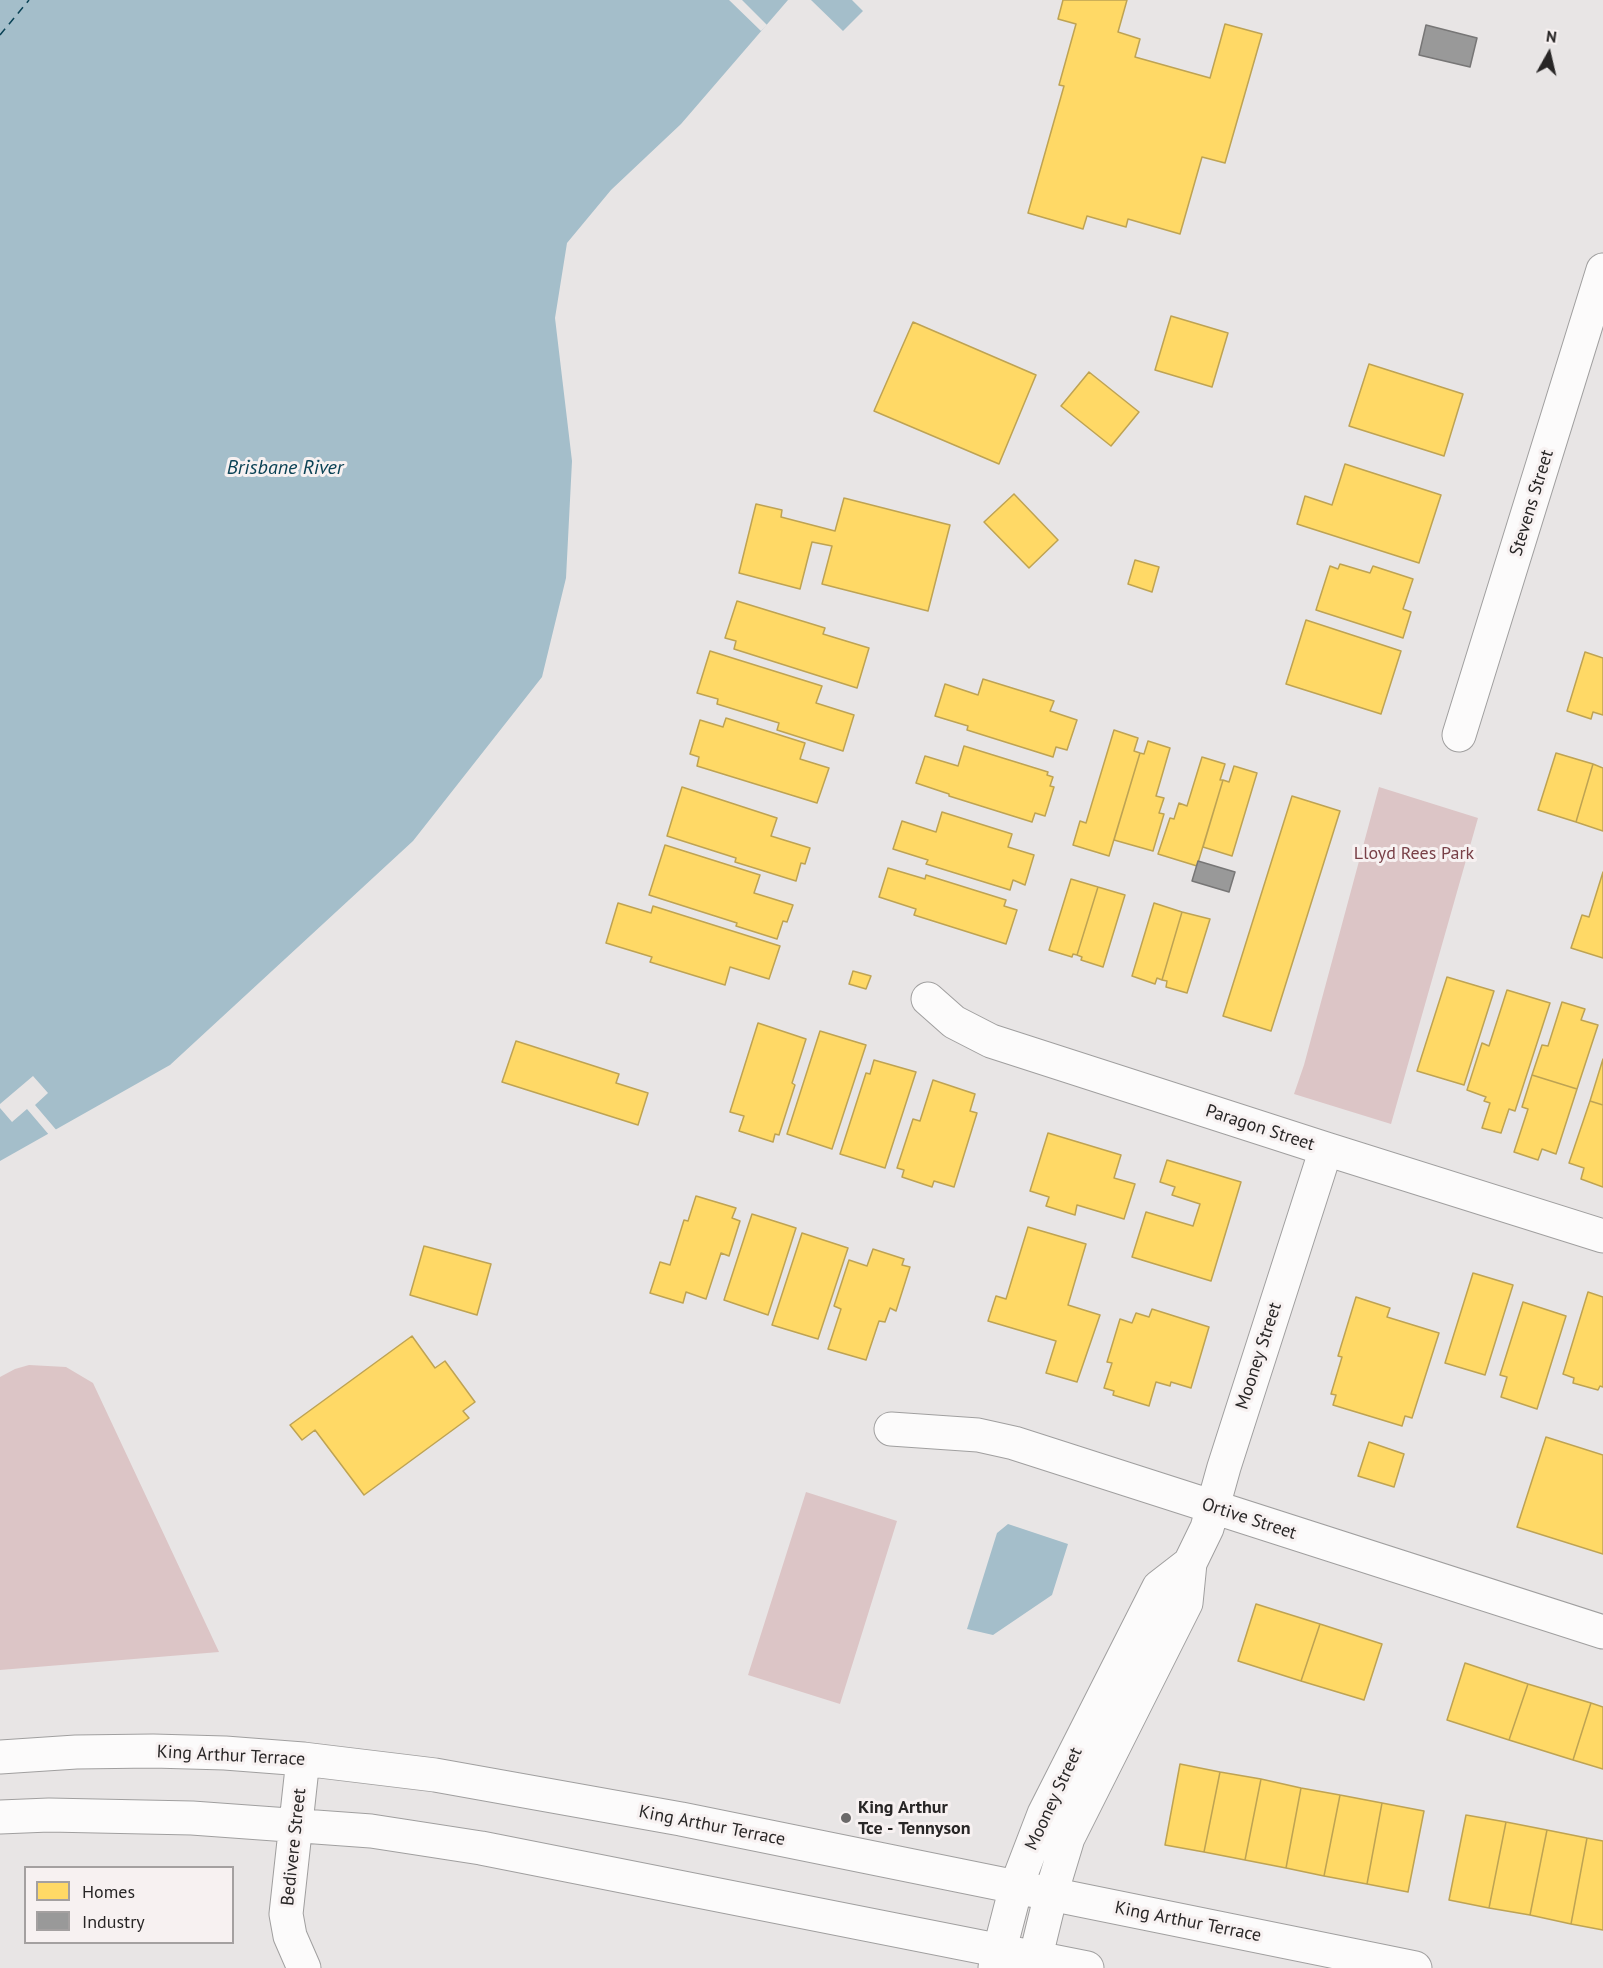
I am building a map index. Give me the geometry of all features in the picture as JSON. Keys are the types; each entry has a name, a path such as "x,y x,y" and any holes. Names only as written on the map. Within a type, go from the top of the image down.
{"street":[{"name":"Stevens Street","path":"1459,735 1592,347 1603,270"},
{"name":"Paragon Street","path":"928,999 954,1022 992,1041 1603,1236"},
{"name":"Mooney Street","path":"1035,1962 1051,1894 1068,1838 1186,1603 1190,1563 1207,1528 1326,1149"},
{"name":"Ortive Street","path":"891,1429 978,1435 1014,1443 1603,1632"},
{"name":"Mooney Street","path":"998,1959 1016,1887 1041,1820 1159,1587 1190,1563"},
{"name":"King Arthur Terrace","path":"0,1757 76,1752 225,1753 303,1759 425,1774 681,1819 1415,1968"},
{"name":"Bedivere Street","path":"303,1759 286,1914 290,1936 304,1968"},
{"path":"0,1816 181,1818 296,1824 371,1831 481,1848 998,1959 1088,1968"}],"green space":[{"name":"Lloyd Rees Park","path":"1379,787 1478,818 1391,1124 1294,1094 1304,1065"},
{"path":"29,1365 66,1367 93,1383 219,1652 0,1670 0,1377"},
{"path":"806,1492 897,1521 840,1704 748,1675"}],"water":[{"name":"Brisbane River","path":"0,0 788,0 681,124 611,190 567,243 555,318 572,461 566,578 542,677 413,841 170,1065 0,1161"},
{"path":"811,0 852,0 863,11 843,31"},
{"path":"1008,1524 1068,1544 1052,1595 993,1635 967,1629 997,1533"}],"pier":[{"path":"729,0 742,0 767,25 761,31"},
{"path":"33,1076 48,1093 35,1105 58,1132 50,1136 27,1109 12,1122 0,1108 0,1104"}],"building: Homes":[{"path":"1063,0 1127,0 1118,32 1140,39 1135,57 1210,78 1225,24 1262,34 1225,163 1202,157 1180,234 1128,219 1126,227 1087,216 1083,229 1028,213 1064,86 1059,85 1076,24 1058,19"},
{"path":"1171,316 1228,333 1212,387 1155,370"},
{"path":"913,322 1036,375 999,464 874,411"},
{"path":"1369,364 1463,394 1444,456 1349,426"},
{"path":"1089,372 1139,412 1111,446 1061,406"},
{"path":"1345,464 1441,495 1419,563 1297,524 1305,496 1332,505"},
{"path":"1014,494 1058,540 1029,568 984,522"},
{"path":"844,498 950,525 928,611 822,584 832,546 812,542 800,589 739,573 756,504 782,510 781,517 835,531"},
{"path":"1135,560 1159,567 1152,592 1128,584"},
{"path":"1340,564 1370,573 1373,566 1413,579 1403,609 1411,612 1403,638 1316,610 1330,566 1338,569"},
{"path":"737,601 825,628 823,634 869,648 857,688 734,649 736,641 725,638"},
{"path":"1306,620 1401,651 1381,714 1286,684"},
{"path":"710,651 822,686 816,703 854,715 843,751 777,730 779,723 717,704 718,699 697,693"},
{"path":"1585,652 1603,658 1603,715 1593,712 1591,719 1567,711"},
{"path":"983,679 1054,701 1050,711 1077,720 1067,750 1056,747 1053,757 967,730 968,726 935,716 945,684 978,695"},
{"path":"726,718 805,743 800,759 829,768 817,803 697,766 699,757 690,754 700,720 723,727"},
{"path":"1114,730 1138,738 1134,751 1140,753 1109,856 1073,845 1080,821 1086,823"},
{"path":"1148,741 1170,748 1156,796 1164,798 1159,813 1164,814 1153,851 1114,840 1140,753 1144,754"},
{"path":"964,746 1048,772 1047,775 1053,777 1050,786 1054,787 1045,816 1035,813 1032,822 949,796 949,794 916,783 925,756 958,766"},
{"path":"1556,753 1593,764 1576,822 1538,810"},
{"path":"1202,757 1225,764 1220,780 1223,780 1197,866 1158,854 1170,818 1174,819 1179,803 1187,806"},
{"path":"1593,764 1603,768 1603,831 1576,822"},
{"path":"1234,766 1257,773 1232,856 1203,847 1223,780 1229,782"},
{"path":"682,787 777,818 771,836 810,848 805,864 801,863 796,881 735,862 736,858 667,836"},
{"path":"1292,796 1340,811 1271,1031 1223,1016"},
{"path":"942,812 1012,834 1008,847 1034,855 1025,885 1013,880 1010,890 926,864 928,860 893,849 902,821 936,832"},
{"path":"665,845 760,875 754,893 793,905 787,922 783,921 777,939 736,926 737,923 649,895"},
{"path":"888,868 925,879 926,875 1006,900 1004,906 1017,910 1006,944 914,915 916,909 879,897"},
{"path":"1603,872 1603,958 1571,948 1582,915 1589,917"},
{"path":"1071,879 1098,887 1077,955 1073,954 1072,957 1049,950"},
{"path":"1098,887 1125,895 1103,967 1081,960 1082,957 1077,955"},
{"path":"618,903 651,913 653,906 780,946 769,979 730,967 725,985 650,962 652,957 606,943"},
{"path":"1154,903 1182,912 1162,980 1157,978 1155,984 1132,976"},
{"path":"1182,912 1210,919 1187,993 1166,987 1167,981 1162,980"},
{"path":"853,971 871,976 866,989 849,984"},
{"path":"1447,977 1494,991 1464,1085 1417,1071"},
{"path":"1507,990 1550,1003 1515,1111 1509,1109 1501,1133 1482,1128 1490,1103 1484,1101 1486,1097 1467,1090 1482,1043 1489,1046"},
{"path":"1562,1002 1585,1009 1581,1020 1598,1025 1577,1089 1532,1075 1542,1045 1548,1046"},
{"path":"758,1023 806,1039 792,1083 795,1085 779,1135 775,1134 773,1142 739,1131 744,1116 730,1112"},
{"path":"820,1031 866,1045 832,1149 787,1134"},
{"path":"516,1041 619,1074 616,1083 648,1093 638,1125 502,1082"},
{"path":"1603,1059 1603,1105 1590,1101"},
{"path":"874,1060 916,1072 885,1168 840,1154 866,1073 870,1074"},
{"path":"1532,1075 1577,1089 1556,1154 1542,1149 1538,1160 1514,1152 1528,1109 1522,1107"},
{"path":"933,1080 975,1094 970,1111 977,1113 954,1187 934,1181 932,1187 902,1177 904,1170 897,1168 913,1119 920,1121"},
{"path":"1590,1101 1603,1105 1603,1187 1581,1179 1584,1168 1569,1163"},
{"path":"1048,1133 1121,1155 1114,1178 1135,1184 1124,1219 1077,1205 1075,1215 1046,1206 1049,1197 1030,1191"},
{"path":"1167,1160 1241,1182 1211,1281 1132,1257 1146,1212 1193,1226 1200,1204 1172,1195 1175,1187 1160,1182"},
{"path":"696,1196 736,1208 732,1218 740,1221 729,1256 721,1253 706,1299 686,1292 683,1303 650,1293 660,1262 670,1265 684,1220 688,1221"},
{"path":"752,1214 796,1228 768,1315 724,1300"},
{"path":"1028,1227 1086,1244 1068,1305 1100,1315 1077,1382 1046,1373 1056,1341 988,1321 996,1296 1006,1299"},
{"path":"802,1233 848,1248 818,1339 772,1325"},
{"path":"424,1246 491,1264 477,1315 410,1295"},
{"path":"873,1249 904,1259 902,1265 910,1267 896,1311 890,1308 885,1322 879,1321 866,1360 828,1349 841,1309 834,1306 849,1260 867,1266"},
{"path":"1473,1273 1513,1285 1485,1375 1445,1363"},
{"path":"1588,1292 1603,1297 1603,1387 1600,1386 1598,1390 1573,1383 1574,1378 1563,1374"},
{"path":"1356,1297 1390,1308 1387,1317 1439,1333 1412,1418 1405,1416 1402,1426 1333,1405 1336,1395 1331,1394 1342,1357 1338,1356"},
{"path":"1523,1302 1566,1316 1537,1409 1501,1397 1507,1377 1500,1375"},
{"path":"1152,1309 1209,1327 1191,1388 1171,1382 1170,1386 1156,1382 1149,1406 1113,1395 1114,1391 1104,1388 1112,1363 1107,1362 1120,1319 1132,1323 1136,1313 1149,1317"},
{"path":"412,1336 435,1368 445,1361 475,1402 463,1411 469,1418 364,1495 315,1430 302,1440 290,1425"},
{"path":"1546,1437 1603,1455 1603,1554 1517,1527"},
{"path":"1369,1442 1404,1454 1394,1487 1358,1476"},
{"path":"1256,1604 1320,1624 1301,1681 1238,1661"},
{"path":"1320,1624 1382,1644 1364,1700 1301,1681"},
{"path":"1465,1663 1528,1684 1509,1740 1447,1720"},
{"path":"1528,1684 1591,1703 1573,1760 1509,1740"},
{"path":"1591,1703 1603,1707 1603,1769 1573,1760"},
{"path":"1180,1764 1220,1772 1204,1852 1165,1845"},
{"path":"1220,1772 1261,1779 1245,1860 1204,1852"},
{"path":"1261,1779 1301,1788 1286,1868 1245,1860"},
{"path":"1301,1788 1340,1795 1324,1876 1286,1868"},
{"path":"1340,1795 1382,1803 1367,1884 1324,1876"},
{"path":"1382,1803 1424,1811 1408,1892 1367,1884"},
{"path":"1466,1815 1506,1822 1489,1908 1449,1900"},
{"path":"1506,1822 1547,1830 1530,1915 1489,1908"},
{"path":"1547,1830 1587,1838 1571,1924 1530,1915"},
{"path":"1587,1838 1603,1841 1603,1930 1571,1924"}],"building: Industry":[{"path":"1426,25 1477,38 1470,67 1419,55"},
{"path":"1198,861 1235,872 1229,892 1192,881"}],"ferry route":[{"path":"0,35 29,0"}],"place":[{"name":"King Arthur Tce - Tennyson","path":"846,1818"}]}
